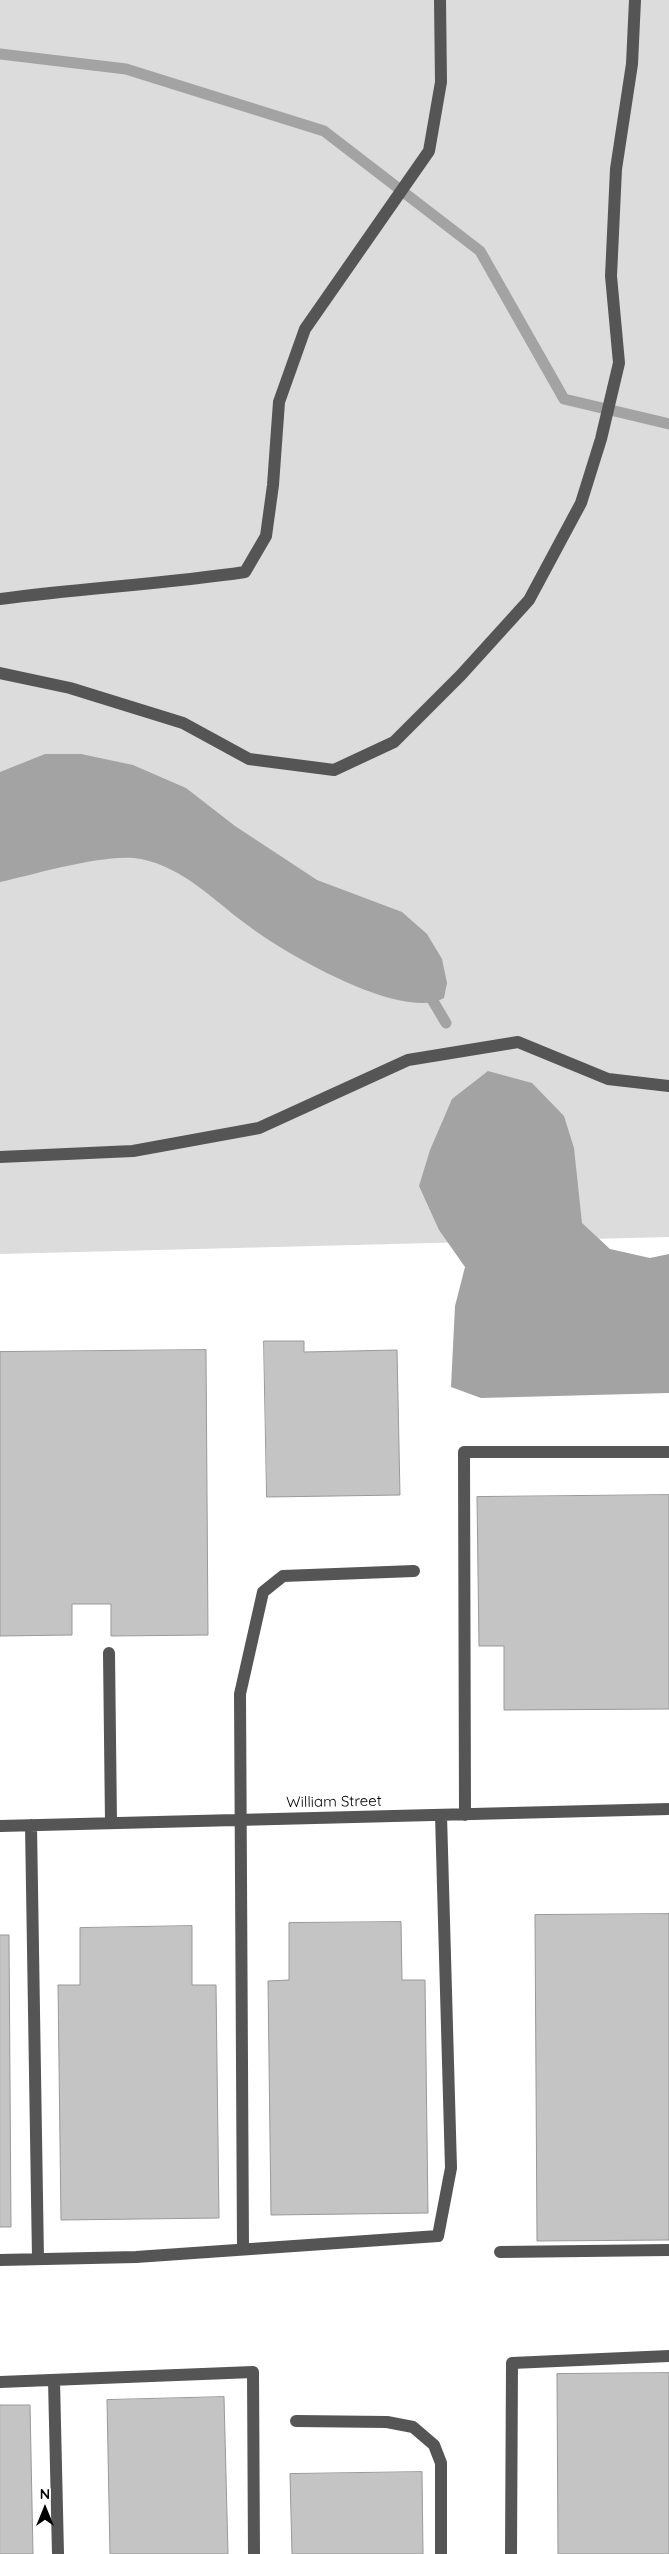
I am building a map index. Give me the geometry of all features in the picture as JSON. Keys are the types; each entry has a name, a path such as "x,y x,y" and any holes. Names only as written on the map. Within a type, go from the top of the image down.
{"street":[{"path":"0,599 74,590 176,582 245,572 266,536 273,485 280,402 305,329 388,213 429,151 441,82 440,0"},
{"path":"0,673 70,688 183,723 249,759 334,770 394,742 461,675 529,600 581,503 602,435 620,363 611,276 616,169 632,64 634,0"},
{"path":"0,1156 133,1151 259,1128 408,1060 518,1042 608,1079 669,1086"},
{"path":"466,1815 464,1452 669,1452"},
{"path":"243,2249 240,1694 263,1592 283,1576 414,1571"},
{"path":"109,1653 111,1823"},
{"name":"William Street","path":"0,1826 669,1809"},
{"path":"0,2260 136,2257 438,2236 451,2168 441,1815"},
{"path":"31,1825 38,2259"},
{"path":"500,2252 669,2250"},
{"path":"511,2554 512,2363 669,2356"},
{"path":"0,2382 253,2372 254,2554"},
{"path":"54,2380 58,2554"},
{"path":"296,2421 387,2422 414,2426 434,2445 441,2463 441,2554"}],"shaded area":[{"path":"0,0 669,0 669,1237 0,1254"},
{"path":"45,754 81,754 133,765 186,788 235,826 317,880 402,912 427,934 442,959 447,983 444,998 425,1003 400,1000 372,993 343,980 286,951 171,869 141,859 127,858 92,861 0,882 0,772"},
{"path":"488,1071 532,1083 564,1116 574,1148 582,1223 610,1249 650,1258 669,1254 669,1393 481,1398 451,1387 455,1306 465,1267 439,1230 419,1186 430,1150 452,1099"}],"building":[{"path":"264,1341 304,1341 304,1352 397,1350 400,1495 267,1497"},
{"path":"206,1350 208,1635 111,1636 111,1604 72,1604 72,1635 0,1636 0,1352"},
{"path":"669,1495 669,1709 504,1710 504,1646 479,1646 477,1497"},
{"path":"669,1914 669,2240 537,2241 535,1915"},
{"path":"401,1922 402,1980 425,1980 428,2213 271,2215 268,1981 289,1980 289,1923"},
{"path":"192,1926 192,1985 216,1985 219,2218 61,2220 58,1985 80,1985 80,1928"},
{"path":"0,1935 9,1935 11,2227 0,2227"},
{"path":"669,2373 669,2554 558,2554 557,2374"},
{"path":"224,2397 228,2554 110,2554 107,2400"},
{"path":"0,2405 30,2405 33,2554 0,2554"},
{"path":"422,2472 423,2554 292,2554 290,2474"}],"waterway":[{"path":"0,54 126,69 324,131 480,251 564,399 669,424"},
{"path":"427,991 446,1023"}]}
